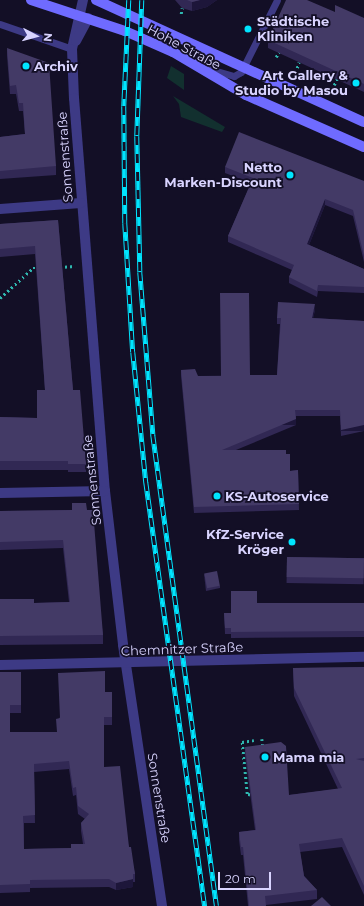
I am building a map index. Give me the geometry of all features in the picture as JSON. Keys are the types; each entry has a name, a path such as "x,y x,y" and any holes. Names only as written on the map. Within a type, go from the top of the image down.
{"main road":[{"name":"Hohe Straße","path":"31,0 125,31 193,64 246,94 364,147"},
{"name":"Hohe Straße","path":"96,0 245,66 364,122"}],"street":[{"name":"Sonnenstraße","path":"83,0 78,15 72,50 85,265 105,491 126,664 162,906"},
{"name":"Sonnenstraße","path":"72,50 88,18"},
{"path":"0,209 81,203"},
{"path":"0,493 105,491"},
{"name":"Chemnitzer Straße","path":"0,665 126,664 364,657"}],"lane":[{"path":"193,64 234,76 245,66 276,0"},
{"path":"0,24 72,50"}],"path":[{"path":"181,14 182,8"},
{"path":"276,57 279,52"},
{"path":"297,68 299,62"},
{"path":"317,77 319,72"},
{"path":"334,85 337,79"},
{"path":"55,267 85,265"},
{"path":"0,298 33,268 40,268"},
{"path":"262,739 263,747 267,750"},
{"path":"250,795 246,794 242,742 254,740"}],"green space":[{"path":"171,66 184,74 184,90 167,78"},
{"path":"173,96 225,127 222,132 181,117 179,104"}],"building":[{"path":"187,0 200,0 192,2"},
{"path":"286,0 307,0 335,12 335,5 364,18 364,84 268,40"},
{"path":"7,48 49,63 56,166 0,171 0,137 25,134 23,103 19,103 16,85 10,86"},
{"path":"239,132 364,181 364,256 353,210 325,199 307,244 364,269 364,287 318,285 317,291 289,277 294,265 228,236 253,178 225,167"},
{"path":"58,220 73,390 80,390 86,464 68,464 68,461 0,461 0,417 37,418 37,390 45,390 35,246 0,249 0,224"},
{"path":"220,293 249,293 250,375 277,375 281,318 277,318 278,302 315,304 312,318 364,321 364,425 341,430 340,410 295,410 296,419 222,450 286,450 286,454 290,454 290,471 298,470 299,504 194,507 181,370 195,369 198,376 221,376"},
{"path":"72,503 86,503 87,510 93,510 103,635 0,636 0,599 34,599 34,603 70,602 63,540 0,542 0,511 72,510"},
{"path":"287,557 364,558 364,578 287,577"},
{"path":"217,571 220,586 207,588 204,573"},
{"path":"231,591 257,591 257,603 364,603 364,631 231,632 231,628 225,628 224,613 231,613"},
{"path":"364,667 364,758 356,759 364,761 364,886 342,838 299,844 304,876 317,890 265,896 266,906 249,906 243,847 241,847 239,832 256,830 245,747 281,742 286,746 289,795 342,788 294,688 293,668"},
{"path":"105,671 105,692 112,692 112,717 104,717 104,767 120,766 129,847 131,847 135,874 133,874 133,879 116,883 109,879 30,880 30,884 0,885 0,672 21,672 21,705 10,705 10,732 57,732 56,719 60,718 58,673","holes":["69,761 73,788 76,787 78,806 89,814 81,823 85,844 71,844 71,848 24,849 23,816 35,815 34,764"]},
{"path":"322,897 331,906 311,906"}],"railway":[{"path":"129,0 124,106 125,223 133,352 146,482 205,906"},
{"path":"142,0 137,136 140,272 153,435 217,906"}],"place":[{"name":"Städtische Kliniken","path":"248,29"},
{"name":"Archiv","path":"26,66"},
{"name":"Art Gallery & Studio by Masou","path":"356,83"},
{"name":"Netto Marken-Discount","path":"290,175"},
{"name":"KS-Autoservice","path":"217,496"},
{"name":"KfZ-Service Kröger","path":"292,542"},
{"name":"Mama mia","path":"265,757"}]}
